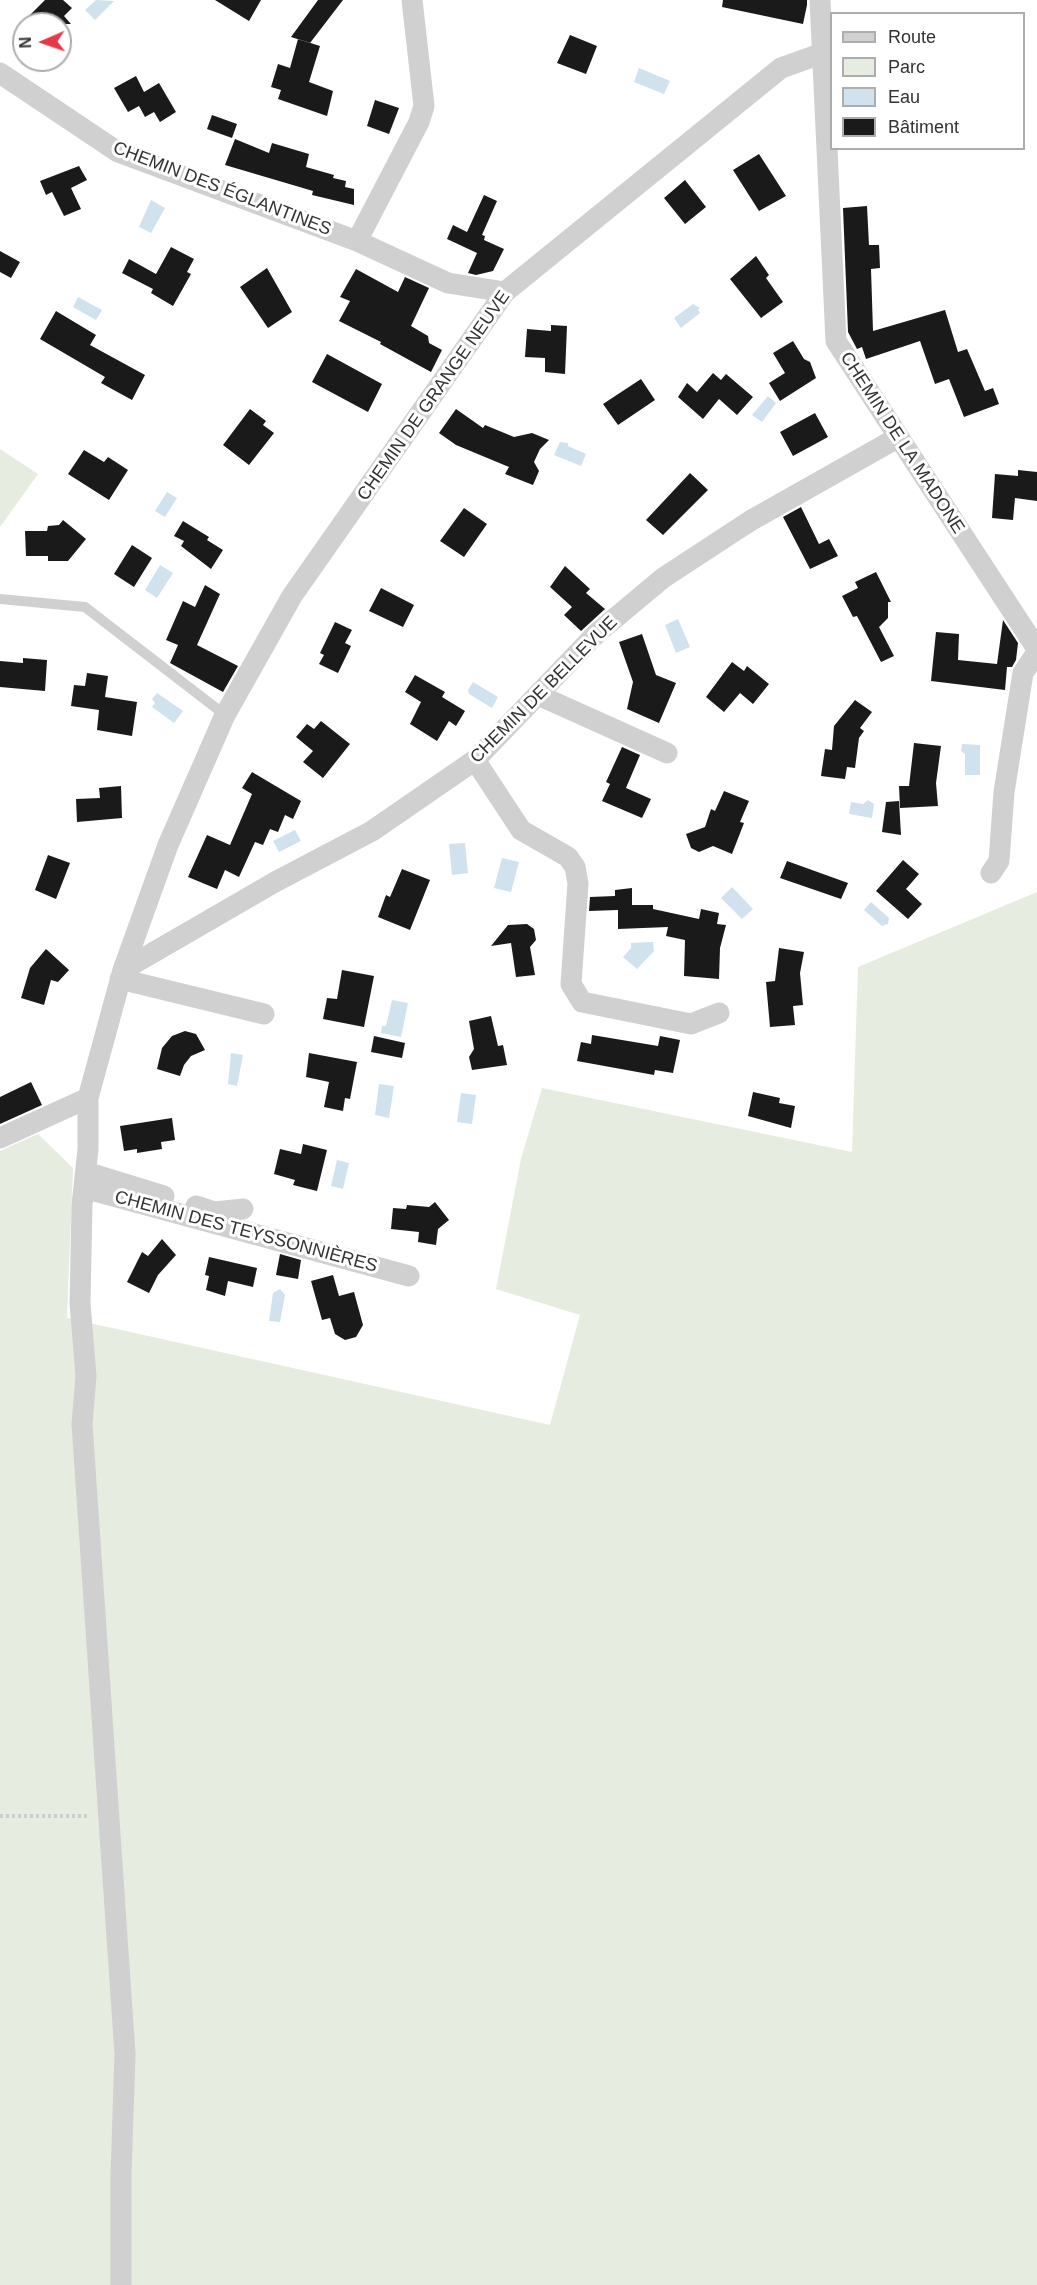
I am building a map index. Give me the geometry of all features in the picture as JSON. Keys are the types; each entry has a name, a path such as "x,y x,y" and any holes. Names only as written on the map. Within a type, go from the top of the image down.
{"street":[{"path":"357,241 419,122 424,106 412,0"},
{"name":"CHEMIN DE LA MADONE","path":"820,0 836,341 1037,651"},
{"name":"CHEMIN DE GRANGE NEUVE","path":"121,2285 120,2174 125,2054 82,1424 86,1376 80,1303 88,1149 88,1098 122,975 168,845 225,715 292,596 505,292 781,68 823,53"},
{"name":"CHEMIN DES ÉGLANTINES","path":"0,73 118,152 357,241 448,283 505,292"},
{"name":"CHEMIN DE BELLEVUE","path":"122,975 274,882 372,831 475,760 596,634 663,578 750,520 897,438"},
{"path":"991,873 999,861 1004,792 1023,674 1037,651"},
{"path":"538,695 667,753"},
{"path":"475,760 521,830 568,857 575,867 578,883 571,984 582,1002 692,1024 719,1013"},
{"path":"122,975 264,1014"},
{"path":"0,1138 88,1098"},
{"name":"CHEMIN DES TEYSSONNIÈRES","path":"85,1180 215,1212 243,1209"},
{"name":"CHEMIN DES TEYSSONNIÈRES","path":"85,1180 409,1276"}],"lane":[{"path":"0,599 85,607 225,715"}],"path":[{"path":"0,1816 108,1815"}],"green space":[{"path":"0,449 38,474 0,527"},
{"path":"1037,892 1037,2285 0,2285 0,1151 38,1134 73,1168 67,1318 550,1425 580,1315 496,1289 521,1159 542,1088 852,1152 858,967"}],"water":[{"path":"96,0 114,1 95,20 85,10"},
{"path":"639,68 670,81 664,94 634,82"},
{"path":"151,200 165,208 151,233 139,227"},
{"path":"78,297 102,310 96,320 73,307"},
{"path":"693,304 700,308 698,310 700,313 681,328 674,318"},
{"path":"768,396 776,403 762,422 752,415"},
{"path":"560,442 568,443 568,446 586,454 581,466 554,455"},
{"path":"167,492 177,498 165,517 155,511"},
{"path":"160,565 173,573 157,598 145,590"},
{"path":"678,619 690,647 676,653 665,625"},
{"path":"473,682 498,697 492,708 469,694 468,690"},
{"path":"157,693 183,711 174,723 152,707 155,703 152,699"},
{"path":"962,744 980,745 980,775 965,775 965,754 961,751"},
{"path":"868,800 874,804 872,818 849,814 851,802 863,804"},
{"path":"295,830 301,841 279,852 273,841"},
{"path":"465,843 468,873 452,875 449,844"},
{"path":"502,858 519,862 511,892 494,888"},
{"path":"732,887 753,909 742,919 721,898"},
{"path":"871,902 889,918 888,924 882,926 864,910"},
{"path":"653,942 654,951 637,969 623,957 631,948 631,943"},
{"path":"392,1000 408,1003 401,1037 381,1033 382,1026 386,1026"},
{"path":"231,1053 243,1055 237,1086 228,1084"},
{"path":"379,1084 394,1086 389,1118 375,1115"},
{"path":"461,1093 476,1095 472,1124 457,1122"},
{"path":"337,1160 349,1163 343,1189 331,1186"},
{"path":"280,1289 285,1295 280,1322 269,1321 273,1293"}],"building":[{"path":"45,0 63,0 72,8 68,12 33,12"},
{"path":"215,0 261,0 249,21"},
{"path":"318,0 343,0 310,43 291,37"},
{"path":"723,0 807,0 807,5 803,24 722,7"},
{"path":"570,35 597,46 586,74 557,63"},
{"path":"298,39 320,46 309,82 333,91 327,116 278,99 281,90 271,87 278,64 290,68"},
{"path":"136,76 144,92 159,83 176,112 160,122 154,112 145,117 139,106 128,112 114,88"},
{"path":"375,100 399,108 389,134 367,126"},
{"path":"212,115 237,124 232,138 207,129"},
{"path":"235,139 269,153 272,143 309,154 306,167 346,181 345,187 354,189 354,205 312,195 313,191 225,165"},
{"path":"759,154 786,196 759,211 733,170"},
{"path":"79,166 87,180 71,188 81,209 64,216 52,192 46,195 40,181"},
{"path":"685,180 706,207 685,224 664,198"},
{"path":"484,195 497,201 482,235 485,236 484,240 504,249 493,271 476,275 468,273 477,253 447,239 453,225 467,232"},
{"path":"867,206 869,245 879,245 880,268 871,269 873,331 945,310 958,352 967,349 985,391 993,388 999,404 964,417 949,379 935,384 920,341 866,359 862,347 857,349 848,332 843,208"},
{"path":"171,247 194,259 187,272 191,274 173,306 151,293 153,289 122,273 129,259 156,274"},
{"path":"0,251 20,262 11,278 0,272"},
{"path":"756,256 769,275 766,278 783,302 761,318 730,279"},
{"path":"267,268 292,312 268,328 240,287"},
{"path":"356,269 398,292 405,277 429,288 411,326 428,336 429,343 442,350 431,372 380,344 381,342 339,321 350,301 340,297"},
{"path":"56,311 96,335 90,345 145,375 132,400 101,383 105,377 40,339"},
{"path":"551,325 567,326 565,374 545,372 545,358 525,357 527,329 551,331"},
{"path":"793,341 804,359 810,362 816,378 780,401 769,383 785,373 773,353"},
{"path":"327,354 382,384 368,412 312,382"},
{"path":"713,373 721,380 726,374 753,397 737,415 719,399 703,419 678,397 687,383 697,392"},
{"path":"641,379 655,400 618,425 603,404"},
{"path":"250,409 266,421 263,425 274,433 249,465 223,445"},
{"path":"456,409 483,428 485,425 514,437 532,433 549,440 540,449 534,462 539,471 533,485 505,474 509,467 456,445 439,433"},
{"path":"815,413 828,437 793,456 780,432"},
{"path":"84,450 104,462 108,457 128,470 109,500 68,474"},
{"path":"1018,470 1037,472 1037,501 1015,498 1013,520 992,518 995,474 1018,476"},
{"path":"690,473 708,490 663,535 646,520"},
{"path":"801,507 819,544 829,539 838,556 810,569 783,517"},
{"path":"464,508 487,524 464,557 440,541"},
{"path":"63,520 86,539 68,561 48,561 48,556 26,556 25,531 47,531 48,526 59,525"},
{"path":"183,521 209,537 207,540 223,550 211,569 181,546 184,541 174,536"},
{"path":"132,545 152,558 134,587 114,574"},
{"path":"565,566 590,589 586,593 605,609 581,631 564,615 572,607 550,587"},
{"path":"876,572 891,602 888,602 888,618 879,627 894,656 881,662 857,616 853,617 842,596 858,588 855,582"},
{"path":"205,585 220,594 197,645 238,666 223,692 170,663 178,645 166,640 183,601 195,607"},
{"path":"381,588 414,605 403,627 369,611"},
{"path":"1003,620 1018,643 1016,660 1012,667 1007,667 1005,690 931,681 936,632 959,634 958,660 997,664"},
{"path":"335,622 352,630 345,643 351,646 338,673 319,664 324,655 320,653"},
{"path":"642,634 656,675 676,683 659,723 627,709 633,682 619,642"},
{"path":"23,658 47,660 45,691 0,687 0,661 23,663"},
{"path":"732,662 744,671 747,666 769,684 753,704 740,693 724,712 706,697"},
{"path":"87,673 108,676 105,697 137,702 132,736 97,730 99,710 71,706 74,685 85,686"},
{"path":"415,675 445,692 442,697 465,711 456,726 449,721 437,741 410,724 421,702 405,692"},
{"path":"855,700 872,712 860,728 864,731 859,738 855,768 847,767 845,779 821,776 825,749 832,750 834,726"},
{"path":"321,721 350,744 323,778 303,762 313,751 296,737 307,724 314,729"},
{"path":"914,743 941,746 936,783 938,806 900,808 899,786 909,786"},
{"path":"622,747 640,755 626,788 651,799 642,818 602,801 610,784 606,782"},
{"path":"252,772 301,801 293,819 285,815 278,832 270,829 263,845 255,842 239,877 225,870 217,889 188,877 207,835 230,845 252,794 242,788"},
{"path":"121,786 122,818 77,822 76,799 100,798 99,788"},
{"path":"724,791 749,801 740,822 744,823 732,854 713,846 699,852 691,848 686,834 705,827 711,809 715,811"},
{"path":"899,801 901,835 882,832 886,802"},
{"path":"48,855 70,863 56,899 35,890"},
{"path":"903,860 919,874 906,889 922,904 908,919 876,891"},
{"path":"787,861 848,883 841,899 780,878"},
{"path":"402,869 430,880 410,930 378,917 386,895 390,897"},
{"path":"632,888 632,905 653,905 653,909 699,919 701,909 719,913 717,924 726,925 720,948 719,979 684,976 685,940 666,936 668,927 618,929 618,910 589,911 590,897 615,896 615,890"},
{"path":"527,924 534,929 536,940 530,947 535,975 516,977 511,943 491,946 508,925"},
{"path":"779,948 804,952 800,973 803,1005 793,1006 795,1025 770,1027 766,982 775,981"},
{"path":"46,949 69,970 58,982 51,980 44,1005 21,998 30,968"},
{"path":"342,970 374,976 364,1027 323,1019 327,998 337,999"},
{"path":"491,1016 498,1046 503,1045 507,1065 472,1070 469,1057 474,1049 469,1021"},
{"path":"185,1031 196,1034 205,1050 191,1056 180,1076 157,1069 162,1048 172,1036"},
{"path":"592,1035 658,1046 660,1036 680,1040 673,1073 655,1070 654,1075 577,1061 581,1042 591,1044"},
{"path":"374,1036 405,1043 402,1058 371,1052"},
{"path":"309,1053 357,1062 350,1099 345,1098 343,1111 324,1107 329,1082 306,1077"},
{"path":"31,1082 42,1105 0,1124 0,1097"},
{"path":"753,1092 780,1098 779,1103 795,1106 791,1128 748,1116"},
{"path":"172,1118 175,1140 161,1142 162,1149 137,1153 137,1149 124,1151 120,1126"},
{"path":"303,1144 327,1150 317,1191 293,1185 295,1180 274,1174 280,1149 301,1154"},
{"path":"435,1202 449,1220 438,1229 436,1245 418,1242 419,1232 391,1229 393,1208 406,1209 407,1205 429,1207"},
{"path":"162,1239 176,1255 158,1275 149,1293 127,1282 142,1252 148,1256"},
{"path":"280,1254 301,1260 298,1279 276,1275"},
{"path":"209,1257 257,1268 253,1287 228,1281 225,1296 206,1290 209,1276 205,1275"},
{"path":"333,1275 339,1296 354,1292 363,1325 356,1337 345,1340 335,1334 330,1318 322,1320 311,1281"}]}
